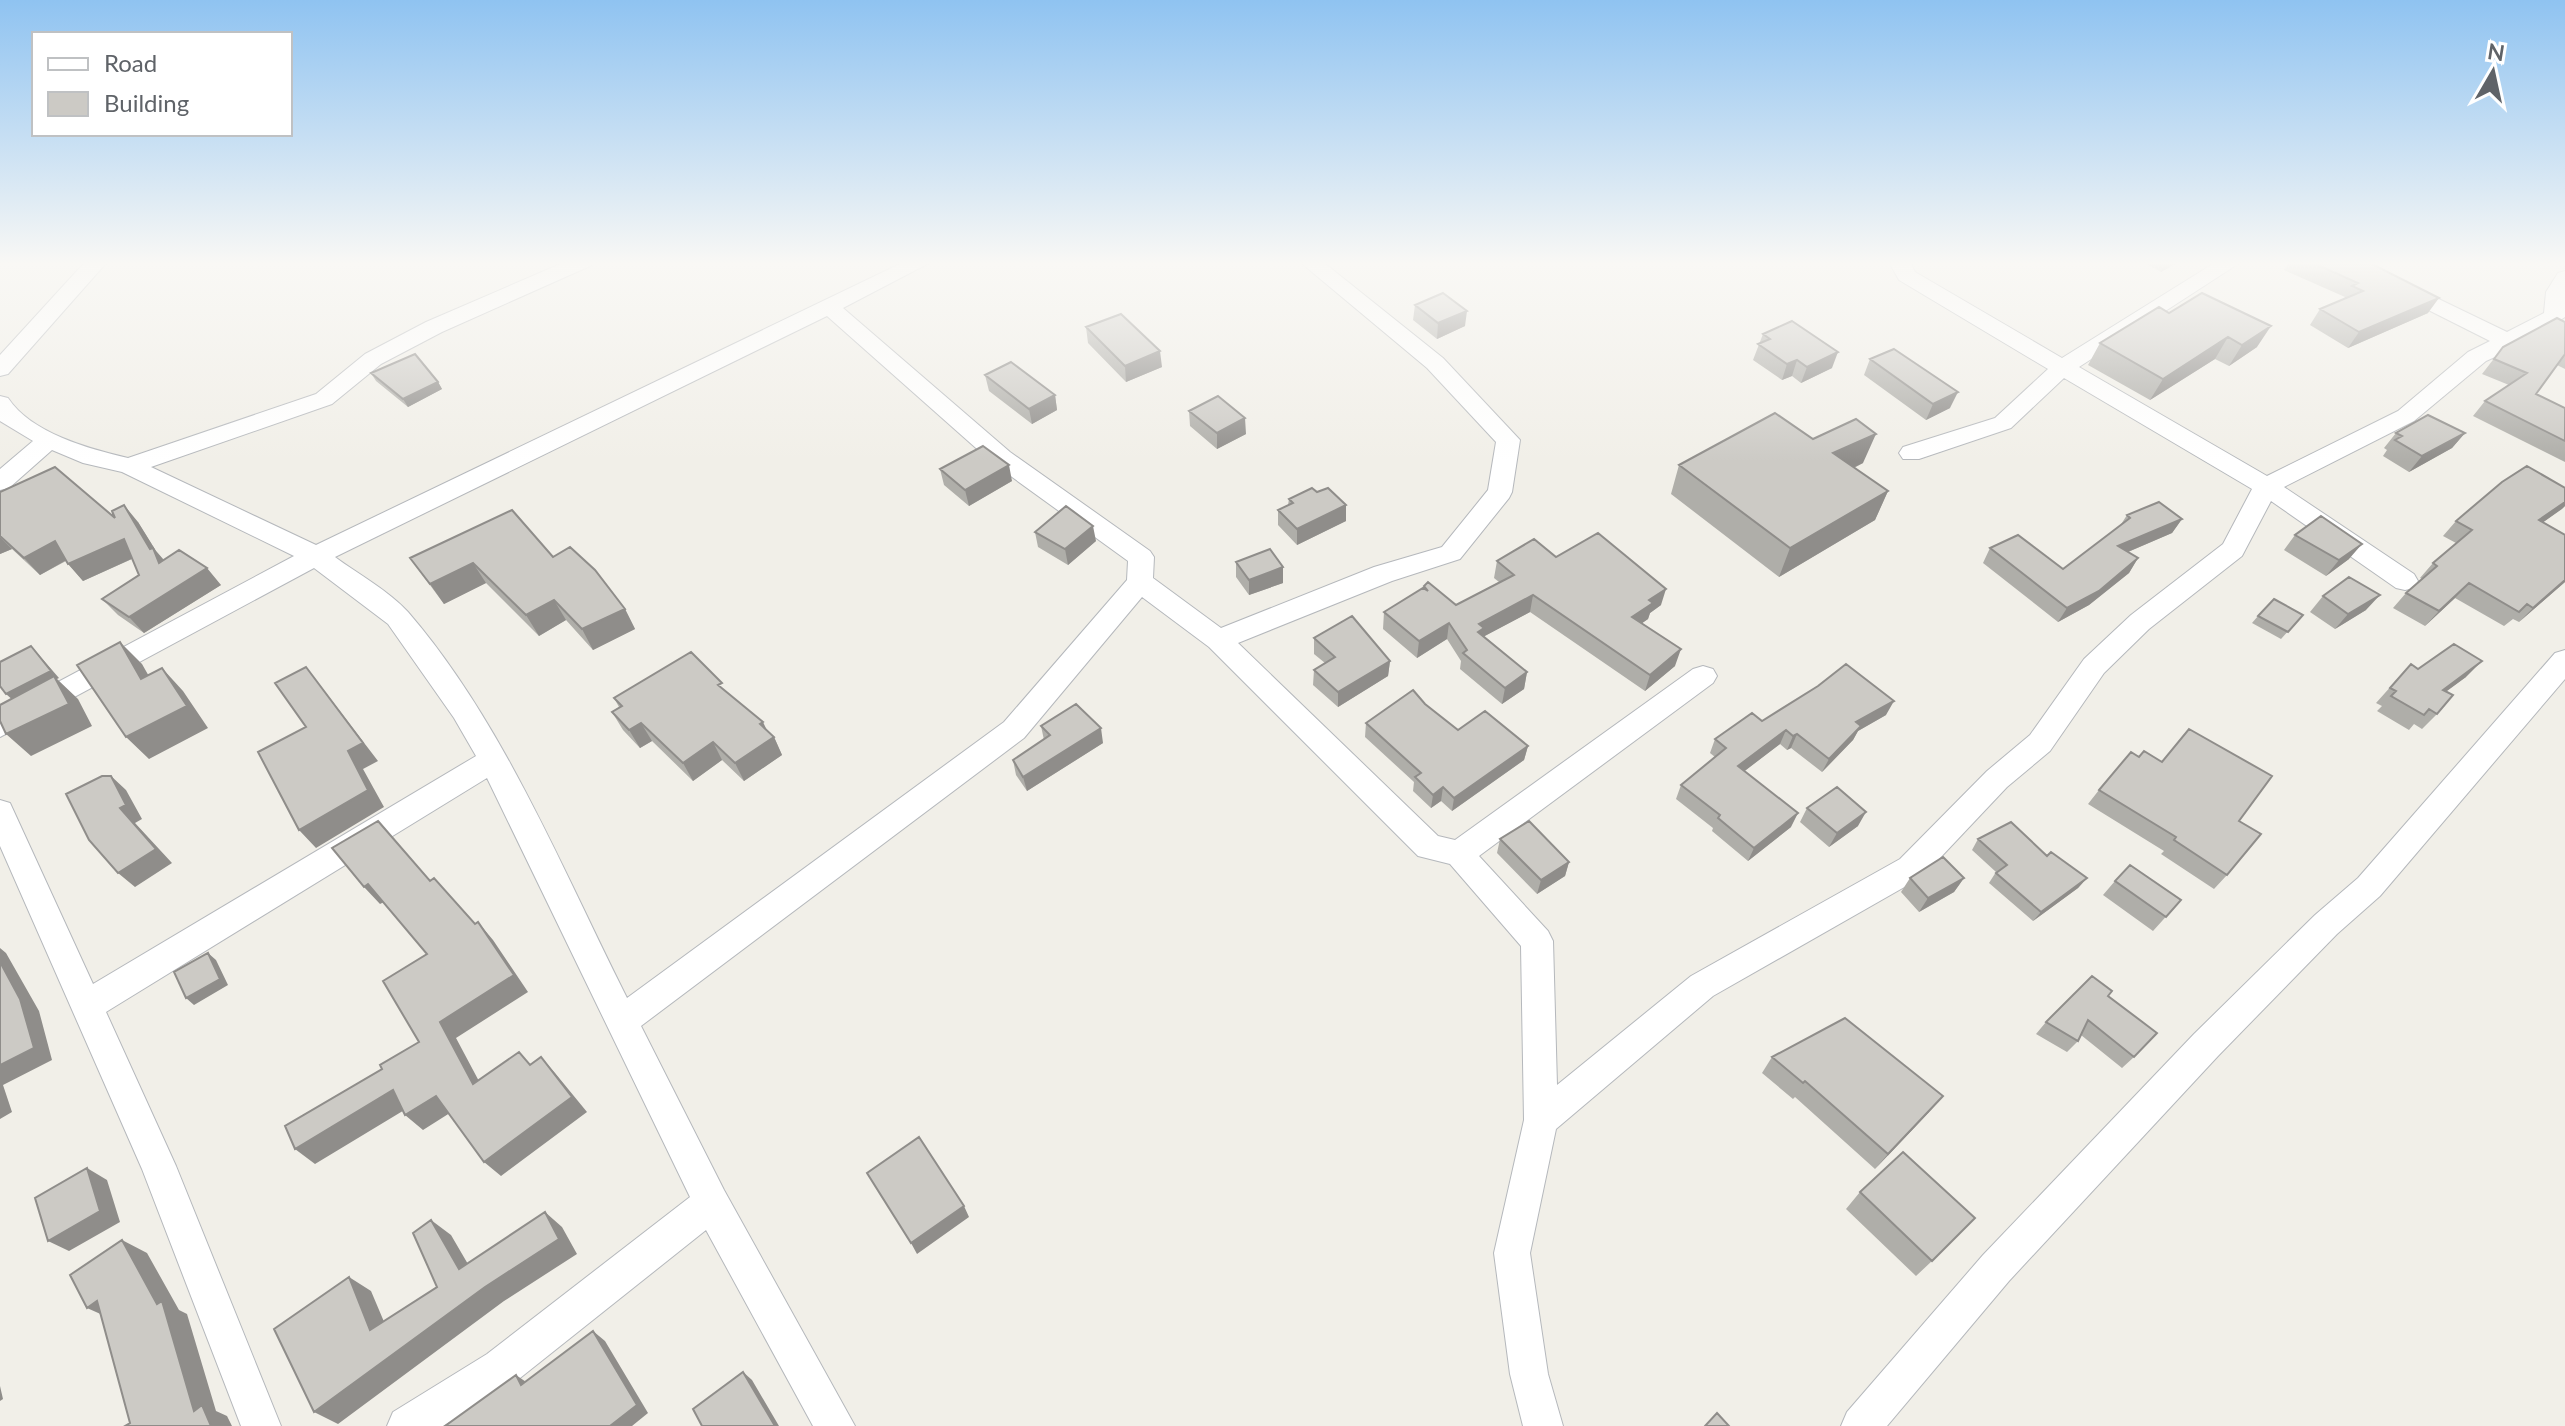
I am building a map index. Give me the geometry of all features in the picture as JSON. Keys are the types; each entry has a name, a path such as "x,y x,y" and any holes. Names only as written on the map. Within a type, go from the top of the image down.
{"street":[{"path":"0,369 37,329"},
{"path":"129,466 324,399 373,359 433,329"},
{"path":"0,726 316,556 782,329"},
{"path":"620,1022 1014,730 1140,582 1141,557 1002,458 854,329"},
{"path":"1218,640 1383,574 1451,553 1500,492 1508,440 1435,363 1392,329"},
{"path":"1997,329 2266,486 2405,581"},
{"path":"1911,453 2003,423 2063,367 2125,329"},
{"path":"2482,329 2509,342"},
{"path":"1541,1120 1702,986 1911,868 1997,779 2040,743 2050,724 2094,666 2140,622 2233,550 2266,486 2406,416 2475,361 2476,357 2533,329"},
{"path":"0,403 5,414 49,440 91,457 129,466 316,556 397,617 464,710 493,760 711,1203 835,1426"},
{"path":"0,482 49,440"},
{"path":"1140,582 1218,640 1429,847 1459,854 1537,941 1541,1120 1512,1253 1529,1374 1543,1426"},
{"path":"1861,1426 1996,1268 2132,1123 2206,1045 2241,1015 2338,911 2369,887 2565,660"},
{"path":"1459,854 1703,676"},
{"path":"86,1006 493,760"},
{"path":"0,812 158,1166 261,1426"},
{"path":"407,1426 501,1368 711,1203"}],"building":[{"path":"1088,329 1136,329 1160,351 1125,366"},
{"path":"1775,329 1803,329 1838,352 1807,367 1797,360 1787,364 1758,344 1770,339 1763,334"},
{"path":"2124,329 2267,329 2242,345 2228,337 2163,379 2100,343"},
{"path":"2537,329 2565,329 2565,354 2536,394 2565,408 2565,441 2485,401 2527,373 2494,359 2503,347"},
{"path":"1894,349 1958,392 1933,404 1870,359"},
{"path":"415,354 438,382 403,399 371,373"},
{"path":"1011,362 1055,395 1029,409 985,375"},
{"path":"1218,396 1245,418 1217,433 1189,411"},
{"path":"1775,413 1813,439 1856,419 1876,434 1833,453 1888,491 1790,548 1679,465"},
{"path":"2428,415 2465,433 2422,456 2395,440 2402,436 2396,433"},
{"path":"983,446 1009,465 965,490 940,469"},
{"path":"2527,466 2565,488 2565,502 2539,520 2565,535 2565,580 2533,608 2527,604 2519,612 2469,583 2439,611 2406,593 2437,566 2433,563 2472,530 2456,521 2502,482"},
{"path":"55,467 115,518 112,511 124,505 150,549 153,548 159,563 179,550 207,568 129,617 102,599 139,575 124,539 68,564 55,541 24,558 0,536 0,492"},
{"path":"1312,488 1317,492 1328,488 1346,505 1297,529 1278,510 1293,503 1289,499"},
{"path":"2159,502 2182,519 2118,546 2138,558 2099,591 2067,608 1990,548 2018,535 2063,569 2130,518 2127,515"},
{"path":"1066,506 1093,526 1065,549 1035,532"},
{"path":"512,510 553,557 570,547 595,570 625,609 582,629 554,600 526,615 473,563 430,584 410,558"},
{"path":"2321,516 2362,544 2339,560 2295,535"},
{"path":"1598,533 1666,589 1649,600 1653,603 1632,617 1681,649 1650,675 1533,595 1479,624 1484,628 1478,632 1527,672 1505,688 1463,653 1467,650 1449,623 1419,641 1384,612 1423,588 1428,591 1424,586 1428,582 1456,605 1514,575 1497,561 1534,539 1556,557"},
{"path":"1270,549 1283,567 1249,580 1236,562"},
{"path":"2349,577 2380,595 2348,614 2323,596"},
{"path":"2274,599 2303,615 2288,632 2258,616"},
{"path":"1352,616 1390,661 1338,692 1314,670 1335,657 1314,638"},
{"path":"120,642 141,679 162,668 187,706 126,737 77,665"},
{"path":"2454,644 2482,661 2443,690 2453,695 2437,714 2429,709 2424,715 2391,696 2396,691 2390,688 2411,664 2418,669"},
{"path":"31,646 51,671 6,694 0,686 0,662"},
{"path":"691,652 722,683 718,685 763,722 760,724 774,737 735,763 713,742 683,763 641,723 629,730 612,712 622,706 614,698"},
{"path":"1846,664 1894,701 1856,722 1861,726 1829,759 1797,734 1793,736 1786,730 1738,766 1798,813 1754,848 1718,818 1720,815 1681,785 1726,748 1715,739 1752,713 1762,721 1818,686"},
{"path":"306,667 363,743 348,751 368,790 299,830 258,752 306,727 275,683"},
{"path":"54,676 69,704 6,734 0,721 0,705"},
{"path":"1413,690 1425,704 1458,730 1485,711 1528,746 1454,798 1443,787 1433,795 1415,777 1421,773 1366,723"},
{"path":"1076,704 1101,728 1023,777 1013,760 1050,735 1041,726"},
{"path":"2189,729 2272,776 2239,821 2261,834 2227,875 2174,840 2176,837 2099,790 2131,752 2139,757 2144,751 2162,762"},
{"path":"102,776 111,776 126,805 120,808 156,849 118,873 89,840 66,794"},
{"path":"1837,787 1866,812 1837,833 1807,808"},
{"path":"378,821 430,881 434,878 475,924 478,922 514,975 440,1022 473,1084 519,1052 530,1065 541,1057 572,1097 484,1162 436,1096 405,1115 393,1090 295,1149 285,1126 382,1069 380,1065 419,1042 383,981 427,954 368,884 364,887 332,848"},
{"path":"1529,821 1569,862 1541,880 1500,839"},
{"path":"2011,822 2047,856 2051,852 2087,878 2041,912 1996,873 2007,865 1978,839"},
{"path":"1943,857 1964,878 1928,898 1910,878"},
{"path":"2130,865 2181,900 2166,917 2115,881"},
{"path":"208,953 220,979 186,998 174,972"},
{"path":"0,962 20,999 34,1048 0,1065"},
{"path":"2092,976 2112,991 2108,996 2157,1033 2134,1057 2088,1020 2078,1041 2046,1022"},
{"path":"1845,1018 1943,1096 1888,1154 1805,1081 1803,1083 1772,1057"},
{"path":"919,1137 964,1206 911,1243 867,1173"},
{"path":"1903,1152 1975,1218 1932,1261 1860,1192"},
{"path":"87,1168 100,1211 48,1241 35,1198"},
{"path":"545,1212 559,1239 485,1287 314,1412 274,1329 349,1277 370,1330 437,1287 413,1233 431,1220 459,1269"},
{"path":"122,1240 157,1304 162,1301 194,1411 202,1405 211,1426 125,1426 130,1423 97,1301 87,1308 70,1275"},
{"path":"593,1331 637,1405 610,1426 445,1426 516,1375 521,1385"},
{"path":"743,1372 775,1426 702,1426 693,1409"},
{"path":"1717,1413 1729,1426 1705,1426"}]}
